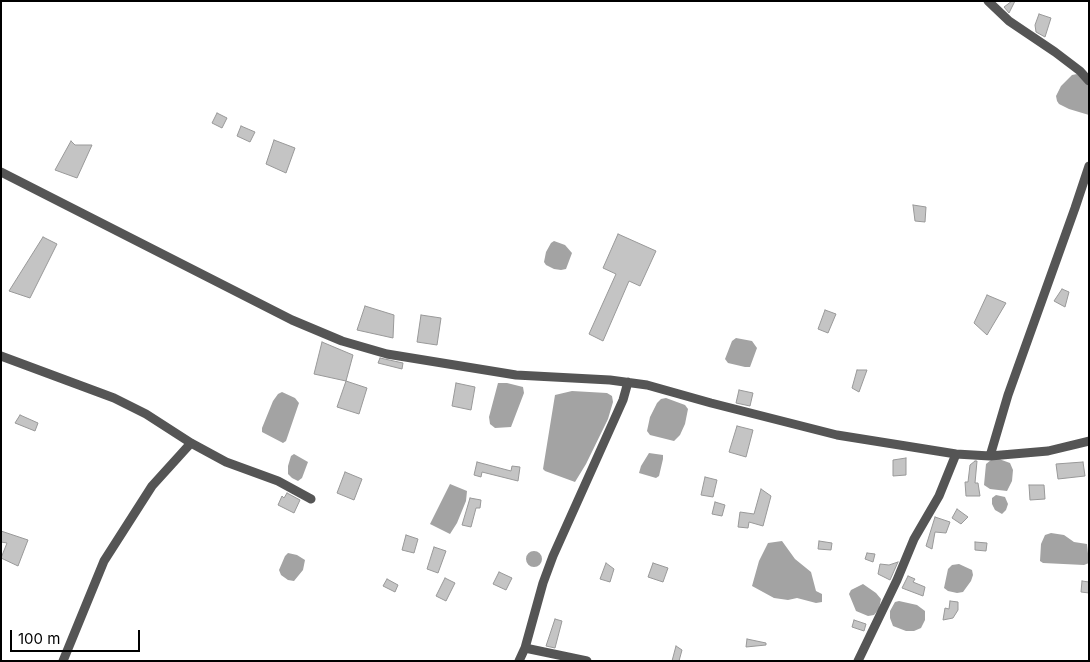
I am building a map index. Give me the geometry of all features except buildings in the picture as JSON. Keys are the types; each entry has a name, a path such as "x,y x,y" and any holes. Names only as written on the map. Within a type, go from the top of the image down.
{"street":[{"path":"988,1 1009,21 1055,52 1080,71 1089,81"},
{"path":"990,456 1008,395 1089,166"},
{"path":"1,172 292,320 342,341 387,354 516,375 628,382 647,385 838,435 956,454 990,456 1048,451 1089,440"},
{"path":"1,356 114,398 146,414 191,444 226,462 278,481 310,499"},
{"path":"520,661 543,583 623,400 628,382"},
{"path":"64,661 104,561 152,486 191,444"},
{"path":"858,661 897,580 914,539 945,482 956,454"},
{"path":"525,648 587,661"}],"shaded area":[{"path":"1077,74 1089,87 1089,115 1069,109 1057,101 1056,96 1061,86 1072,75"},
{"path":"554,241 565,245 572,253 566,269 554,269 544,262 546,252"},
{"path":"736,338 752,341 757,348 750,367 728,363 725,359 732,341"},
{"path":"498,383 523,387 524,393 511,427 495,428 490,424 489,417"},
{"path":"572,391 607,393 612,396 613,402 608,419 575,482 543,469 555,395"},
{"path":"282,392 295,398 299,403 286,441 283,443 262,432 273,401"},
{"path":"666,398 685,405 688,409 685,424 680,435 674,441 650,435 647,431 650,417 657,403 661,399"},
{"path":"649,453 663,455 659,476 656,478 639,473"},
{"path":"294,454 308,462 302,478 298,481 288,474 291,456"},
{"path":"999,459 1010,463 1013,470 1012,481 1007,491 990,489 984,485 986,464 991,460"},
{"path":"450,484 467,491 466,501 450,534 430,524"},
{"path":"996,495 1005,497 1008,504 1002,514 995,510 992,504 992,498"},
{"path":"1051,533 1064,535 1074,542 1087,544 1089,563 1084,565 1043,563 1040,561 1041,544 1045,535"},
{"path":"782,541 795,559 811,572 816,591 822,594 822,602 816,603 797,598 788,600 774,598 752,586 759,561 768,543"},
{"path":"531,551 537,551 542,556 540,565 531,567 526,562 526,556"},
{"path":"288,553 297,555 305,560 303,570 294,581 288,580 281,575 279,570"},
{"path":"959,564 972,570 971,581 963,592 948,591 944,588 948,569 952,565"},
{"path":"863,584 881,599 879,609 874,615 868,616 856,611 849,594 851,590"},
{"path":"899,601 917,605 925,611 925,620 921,628 914,631 906,631 893,626 890,611 895,602"}]}
